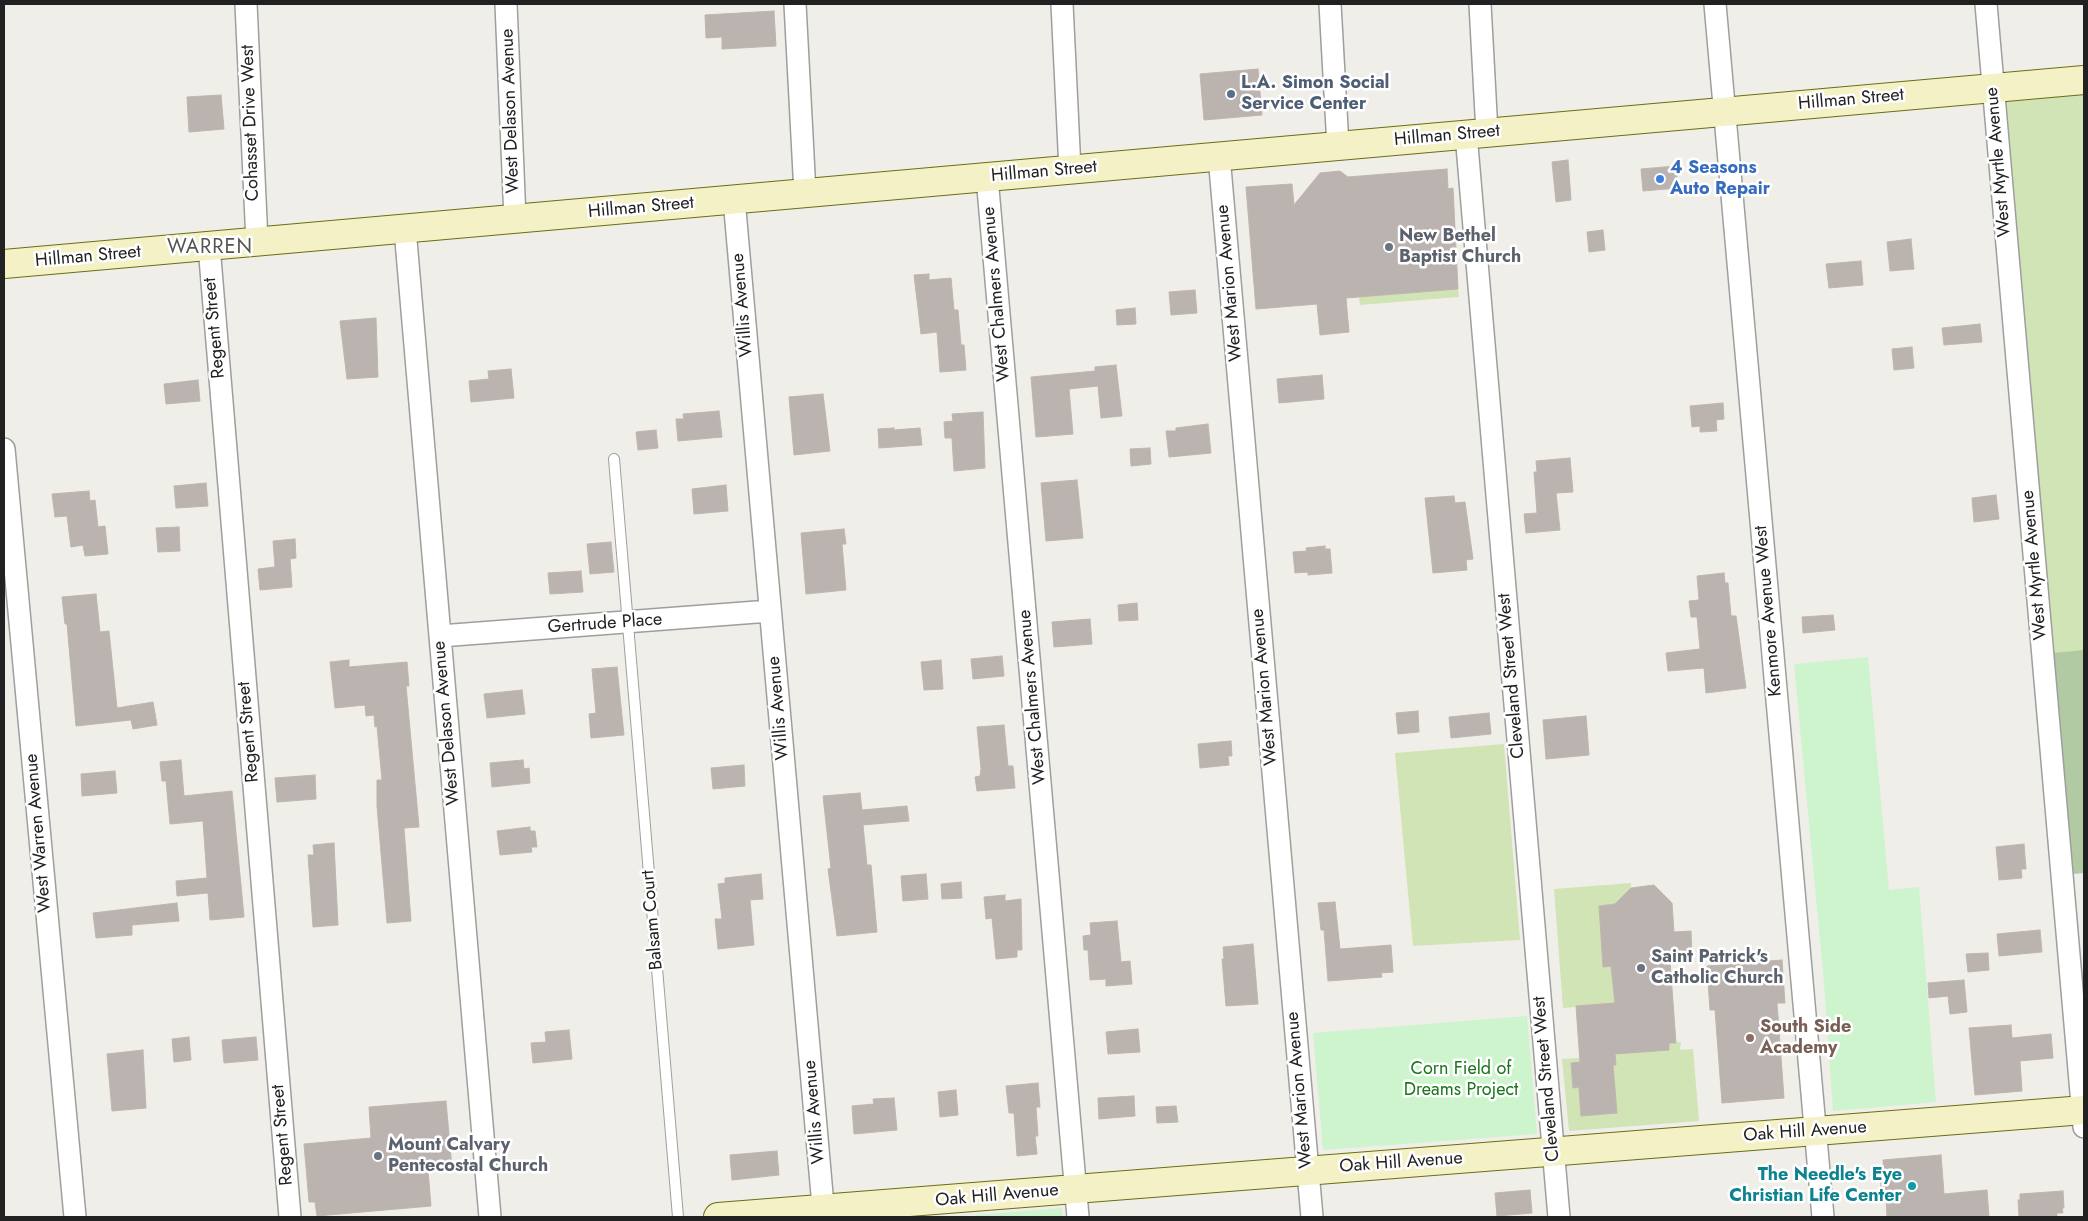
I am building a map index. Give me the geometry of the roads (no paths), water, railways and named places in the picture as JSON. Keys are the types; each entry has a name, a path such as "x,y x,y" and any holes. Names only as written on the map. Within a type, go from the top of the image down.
{"street":[{"name":"Cohasset Drive West","path":"246,4 256,242"},
{"name":"West Delason Avenue","path":"506,4 515,219"},
{"path":"795,4 805,193"},
{"path":"1062,4 1070,170"},
{"path":"1330,4 1338,146"},
{"name":"Cleveland Street West","path":"1480,4 1477,134 1559,1217"},
{"name":"Kenmore Avenue West","path":"1716,4 1823,1217"},
{"name":"West Myrtle Avenue","path":"1986,4 2084,1116"},
{"name":"Hillman Street","path":"4,264 2084,80"},
{"name":"West Marion Avenue","path":"1219,156 1312,1217"},
{"name":"West Chalmers Avenue","path":"987,177 1078,1217"},
{"name":"Willis Avenue","path":"734,200 824,1213"},
{"name":"West Delason Avenue","path":"405,229 490,1217"},
{"name":"Regent Street","path":"209,246 290,1217"},
{"name":"West Warren Avenue","path":"4,449 75,1217"},
{"name":"Gertrude Place","path":"440,636 770,612"},
{"name":"Oak Hill Avenue","path":"718,1217 824,1213 1307,1170 1815,1131 2084,1116"}],"lane":[{"name":"Balsam Court","path":"614,459 678,1217"}],"place":[{"name":"L.A. Simon Social Service Center","path":"1231,94"},
{"name":"4 Seasons Auto Repair","path":"1660,179"},
{"name":"New Bethel Baptist Church","path":"1389,247"},
{"name":"Saint Patrick's Catholic Church","path":"1641,968"},
{"name":"South Side Academy","path":"1750,1038"},
{"name":"Mount Calvary Pentecostal Church","path":"378,1156"},
{"name":"The Needle's Eye Christian Life Center","path":"1912,1186"}],"district":[{"name":"WARREN","path":"210,248"}],"park label":[{"name":"Corn Field of Dreams Project","path":"1461,1080"}]}
